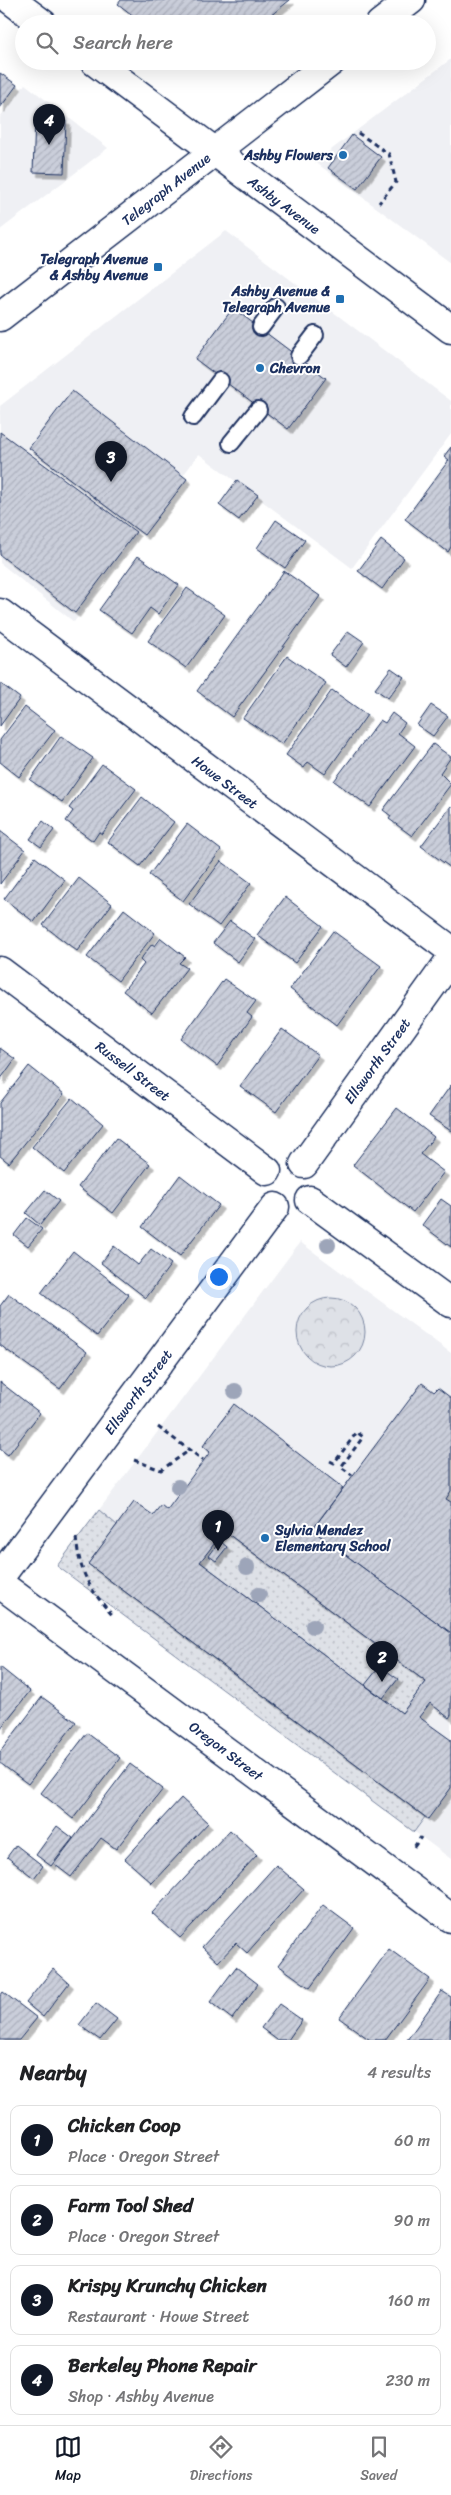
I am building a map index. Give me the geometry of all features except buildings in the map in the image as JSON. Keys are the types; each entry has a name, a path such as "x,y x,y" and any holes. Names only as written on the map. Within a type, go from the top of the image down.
{"street":[{"path":"11,0 31,15"},
{"path":"392,15 411,0"},
{"name":"Ashby Avenue","path":"106,70 213,153 451,329"},
{"name":"Telegraph Avenue","path":"0,317 320,70"},
{"name":"Howe Street","path":"0,614 451,950"},
{"name":"Ellsworth Street","path":"304,1164 451,959"},
{"name":"Russell Street","path":"0,971 267,1170"},
{"path":"288,1159 304,1164 314,1176 315,1185 310,1200 298,1209 290,1210 275,1207 265,1194 263,1186 267,1170 272,1165 288,1159"},
{"path":"310,1200 451,1303"},
{"name":"Ellsworth Street","path":"0,1576 275,1207"},
{"name":"Oregon Street","path":"0,1584 451,1918"}],"lane":[{"path":"261,327 276,307"},
{"path":"298,356 315,335"},
{"path":"193,417 220,381"},
{"path":"231,444 258,410"}],"path":[{"path":"358,133 389,154 396,182 379,204"},
{"path":"158,1427 203,1460"},
{"path":"330,1461 334,1463 357,1432 363,1437 341,1467 352,1476"},
{"path":"134,1460 161,1470 190,1450"},
{"path":"76,1538 78,1559 86,1582 114,1617"},
{"path":"414,1847 421,1837"}],"shaded area":[{"path":"451,59 451,263 315,162"},
{"path":"25,84 108,148 0,230 0,117"},
{"path":"226,231 451,401 451,434 352,568 199,454 74,622 0,563 0,406"},
{"name":"Sylvia Mendez Elementary School","path":"300,1242 451,1353 451,1859 57,1566"}],"green space":[{"path":"324,1298 338,1298 350,1303 360,1313 365,1325 365,1339 360,1351 350,1361 338,1366 324,1366 312,1361 302,1351 297,1339 297,1325 302,1313 312,1303"},
{"path":"99,1510 117,1525 88,1564 425,1817 414,1832 57,1566"},
{"path":"224,1531 426,1682 402,1713 200,1562"}],"place":[{"name":"Berkeley Phone Repair","path":"49,145"},
{"name":"Ashby Flowers","path":"343,155"},
{"name":"Telegraph Avenue & Ashby Avenue","path":"158,267"},
{"name":"Ashby Avenue & Telegraph Avenue","path":"340,299"},
{"name":"Chevron","path":"260,368"},
{"name":"Krispy Krunchy Chicken","path":"111,482"},
{"name":"Sylvia Mendez Elementary School","path":"265,1538"},
{"name":"Chicken Coop","path":"218,1551"},
{"name":"Farm Tool Shed","path":"382,1682"}]}
